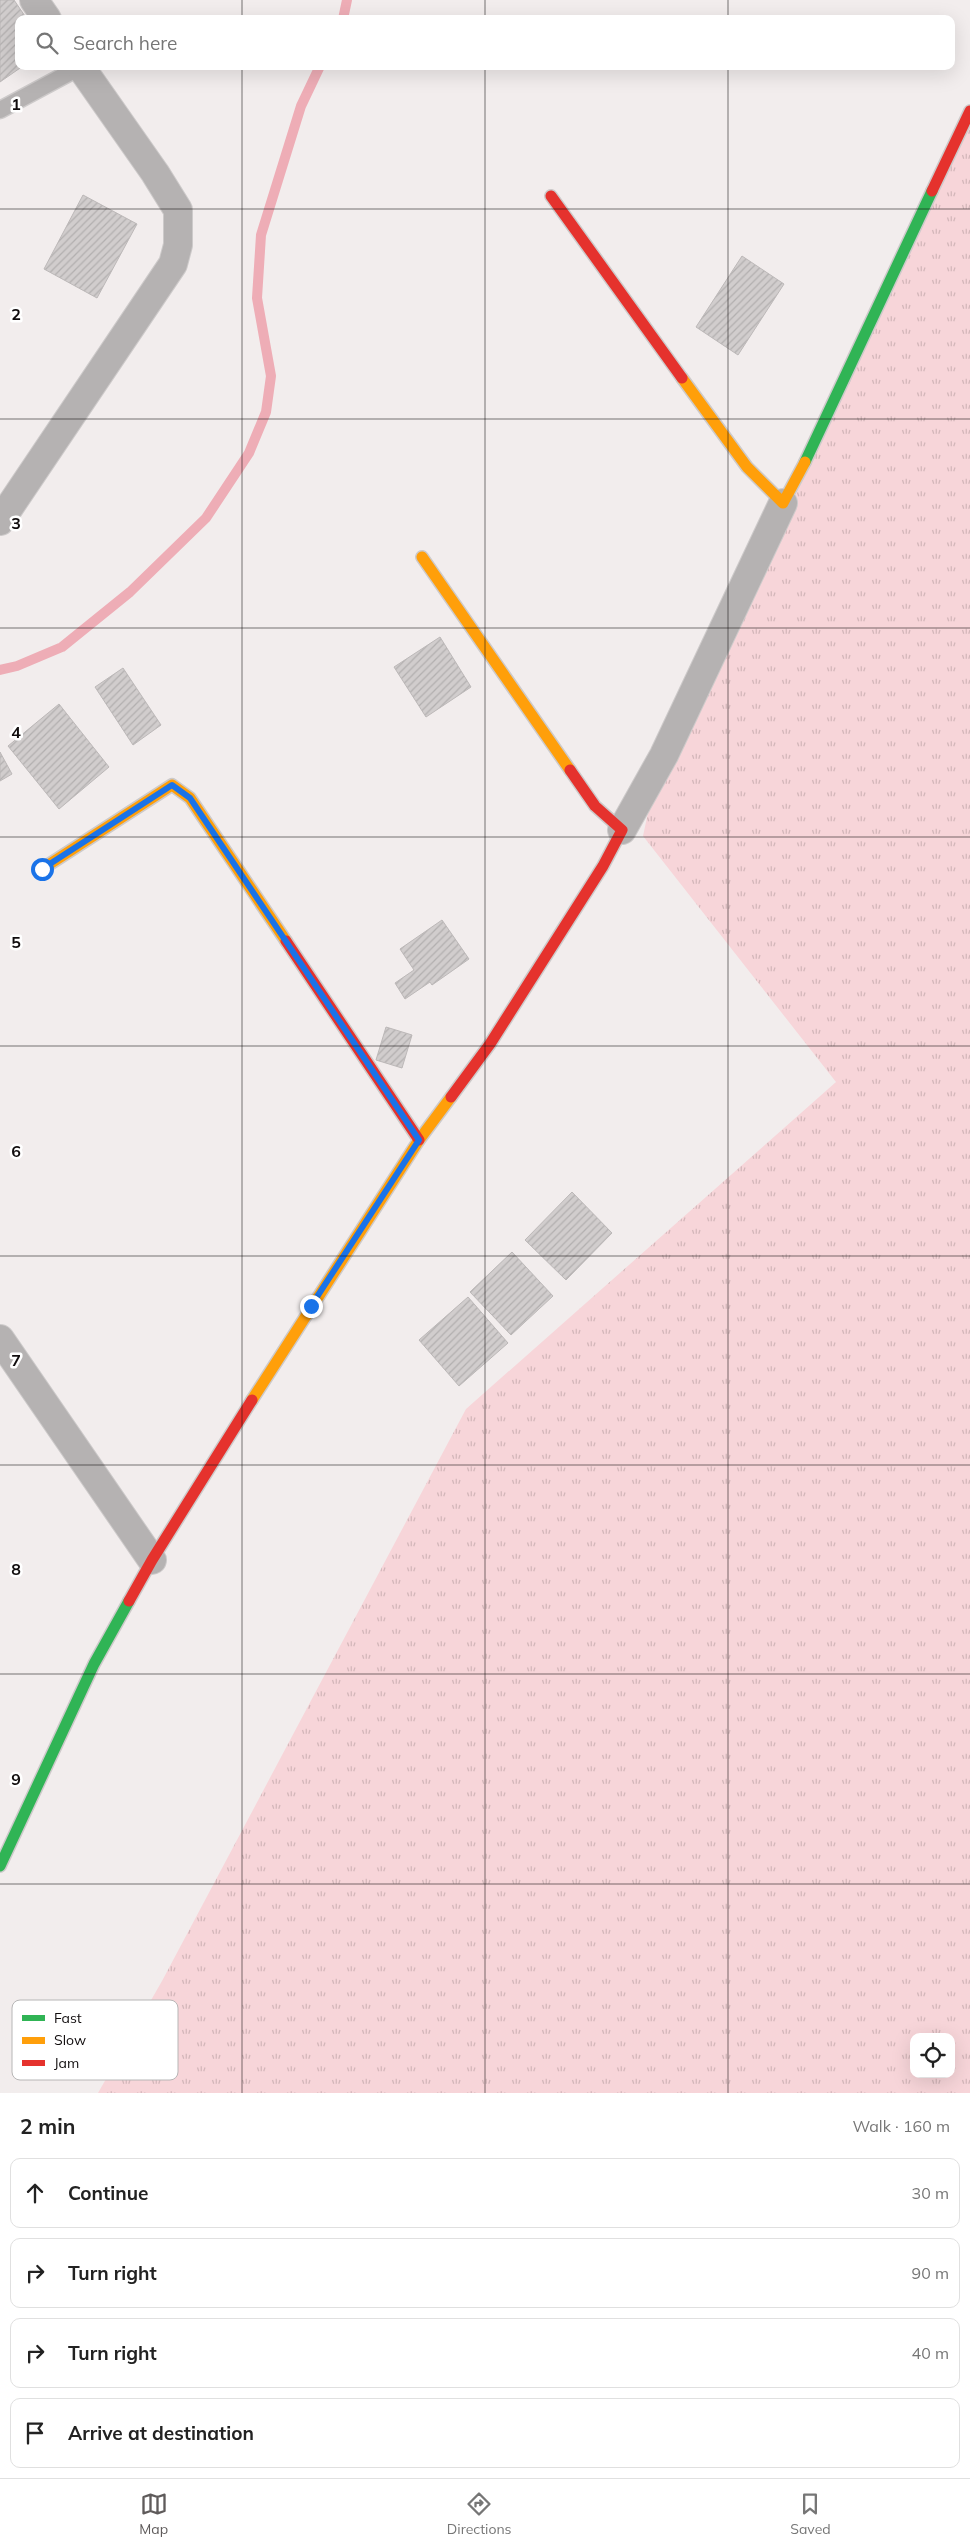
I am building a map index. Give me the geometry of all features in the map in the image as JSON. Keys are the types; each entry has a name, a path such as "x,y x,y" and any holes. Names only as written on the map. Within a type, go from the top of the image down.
{"street":[{"path":"34,0 44,15"},
{"path":"0,521 173,264 178,245 178,210 155,173 83,70"},
{"path":"2,1856 94,1664 152,1560 311,1306 419,1140 490,1044 603,866 664,755 783,502 812,449 970,111"},
{"path":"551,196 746,467 783,502"},
{"path":"422,557 595,806 622,830"},
{"path":"42,869 172,785 190,798 419,1140"},
{"path":"0,1338 152,1560"}],"lane":[{"path":"0,110 73,70"}],"green space":[{"path":"970,122 970,2093 98,2093 105,2080 178,2080 178,2000 151,2000 466,1409 836,1082 643,836 649,808"}],"building":[{"path":"0,0 14,0 24,15 15,15 15,70 17,70 0,82"},
{"path":"83,195 137,224 97,298 44,269"},
{"path":"742,256 784,284 738,355 696,327"},
{"path":"440,637 471,687 426,717 394,667"},
{"path":"123,668 161,725 133,745 95,687"},
{"path":"59,704 109,767 59,809 8,746"},
{"path":"0,752 12,774 0,781"},
{"path":"442,920 469,959 432,985 430,982 405,999 395,983 414,970 400,949"},
{"path":"386,1027 412,1035 402,1068 376,1060"},
{"path":"572,1192 612,1233 566,1280 525,1240"},
{"path":"512,1252 553,1296 511,1335 470,1292"},
{"path":"468,1297 508,1343 459,1386 419,1340"}],"waterway":[{"path":"344,15 347,0"},
{"path":"0,670 17,666 62,647 130,592 206,518 249,453 266,412 271,376 257,298 261,235 301,106 318,70"}],"traffic: fast":[{"path":"805,462 932,191"},
{"path":"0,1866 94,1664 129,1601"}],"traffic: slow":[{"path":"682,378 747,467 783,503 805,462"},
{"path":"422,557 570,770"},
{"path":"42,869 172,785 190,798 286,941"},
{"path":"252,1400 419,1140 451,1097"}],"traffic: jam":[{"path":"932,191 970,111"},
{"path":"551,196 682,378"},
{"path":"451,1097 490,1044 603,866 622,830 595,806 570,770"},
{"path":"286,941 419,1140"},
{"path":"129,1601 152,1560 252,1400"}],"route":[{"path":"42,869 152,796 172,785 190,798 419,1140 311,1306"}]}
